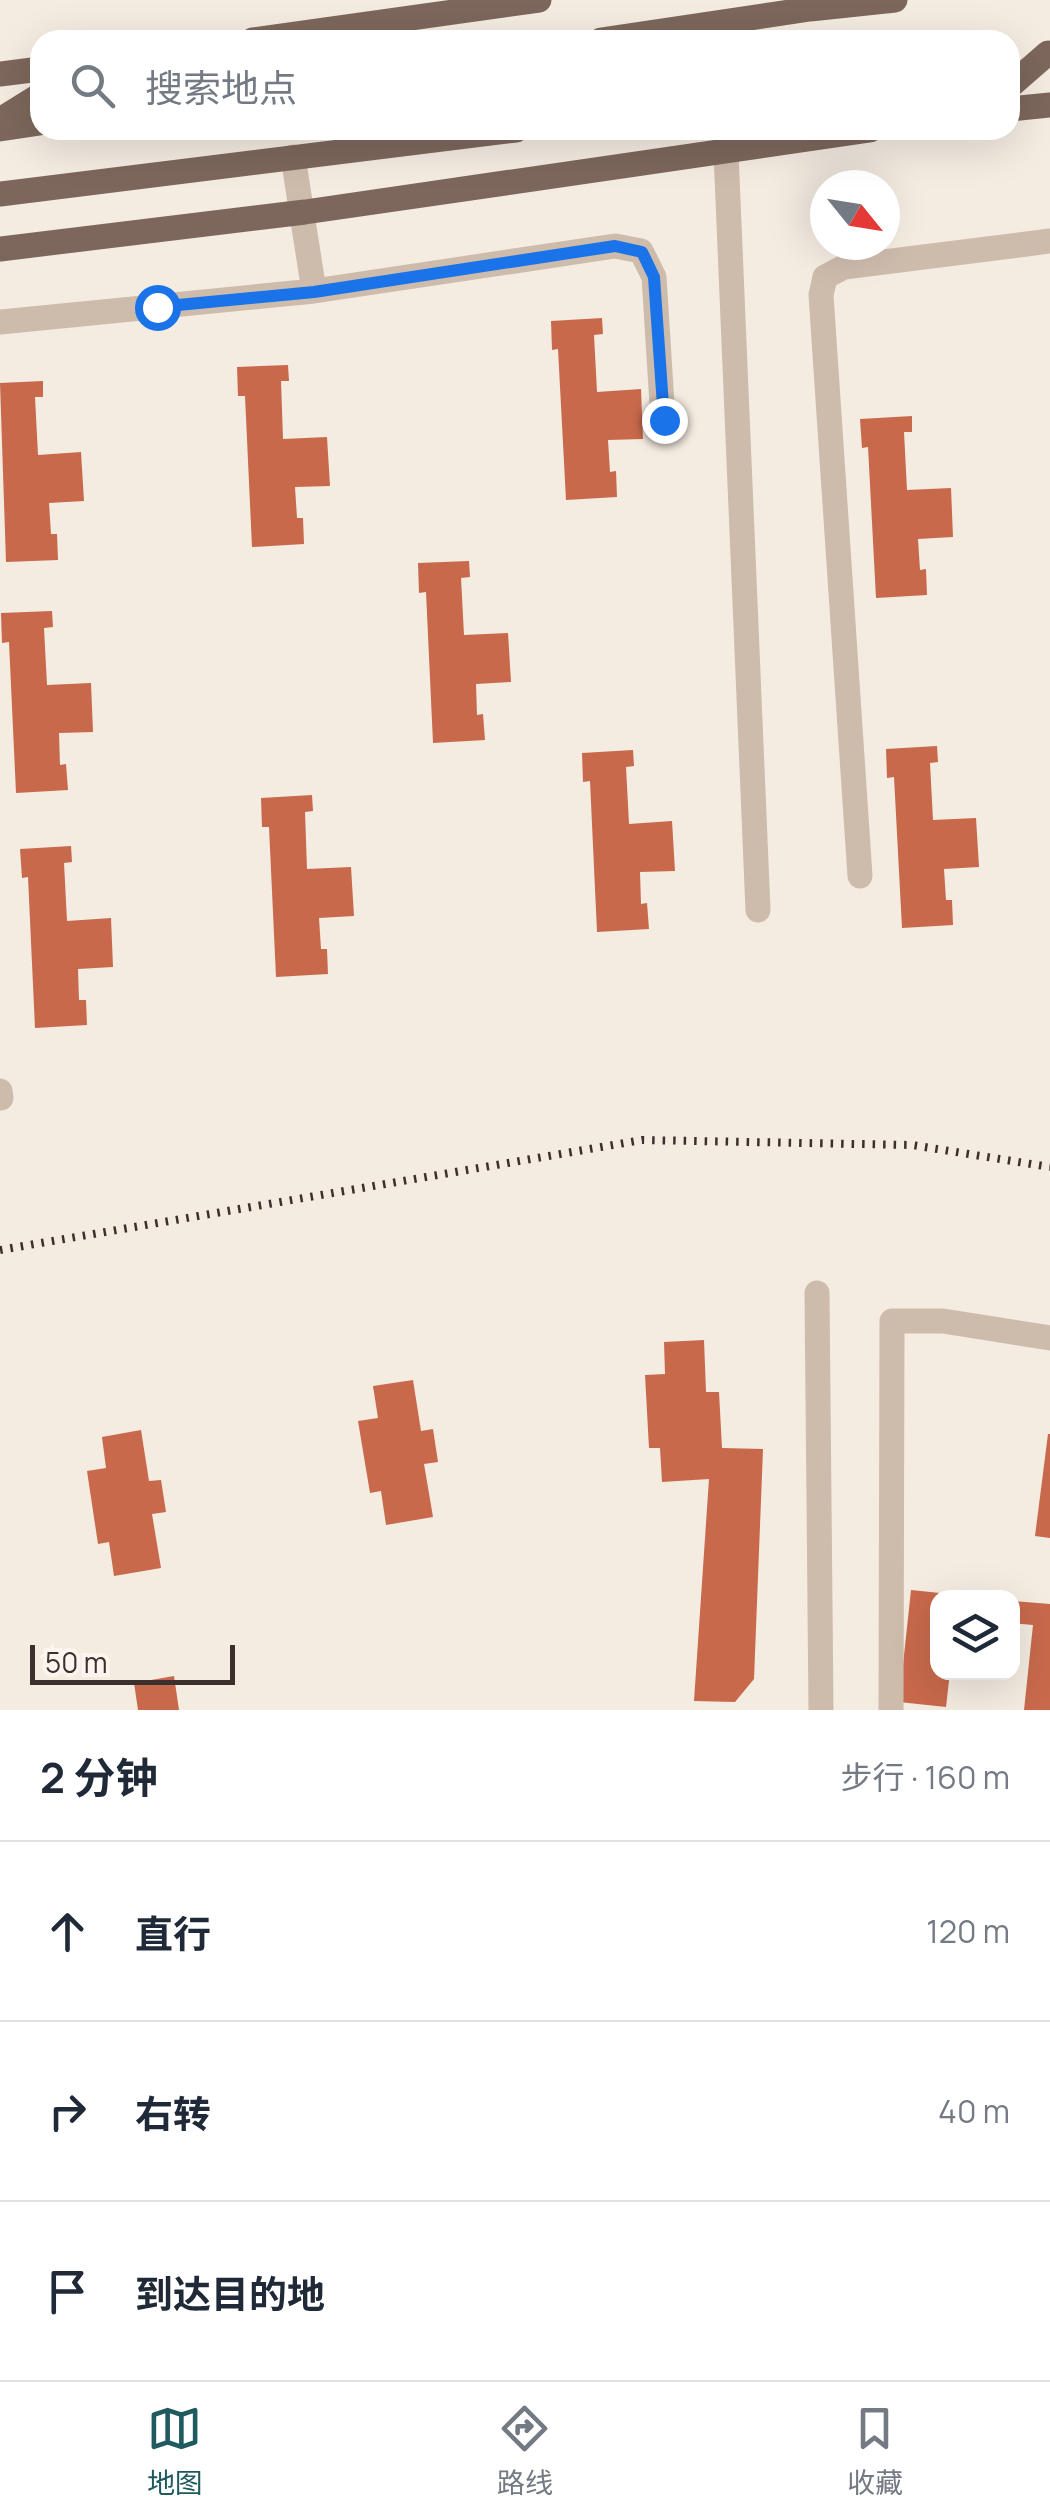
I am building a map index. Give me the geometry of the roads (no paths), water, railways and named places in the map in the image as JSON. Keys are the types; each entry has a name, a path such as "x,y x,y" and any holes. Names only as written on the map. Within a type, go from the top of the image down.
{"main road":[{"path":"304,30 416,8 540,0"},
{"path":"668,30 895,0"},
{"path":"1020,56 1049,52"},
{"path":"1020,77 1049,52"},
{"path":"0,74 30,70"},
{"path":"0,120 30,101"},
{"path":"1020,108 1050,104"},
{"path":"0,130 30,126"},
{"path":"0,207 12,192 433,140"},
{"path":"0,249 302,212 805,140"}],"street":[{"path":"726,152 758,910"},
{"path":"293,157 314,292"},
{"path":"860,876 821,295 825,277 844,267 1050,241"},
{"path":"0,322 314,292 615,246 642,252 654,277 664,420"},
{"path":"817,1294 821,1710"},
{"path":"891,1710 892,1320 942,1321 1050,1338"}],"railway":[{"path":"0,1250 642,1140 912,1145 1050,1167"}]}
